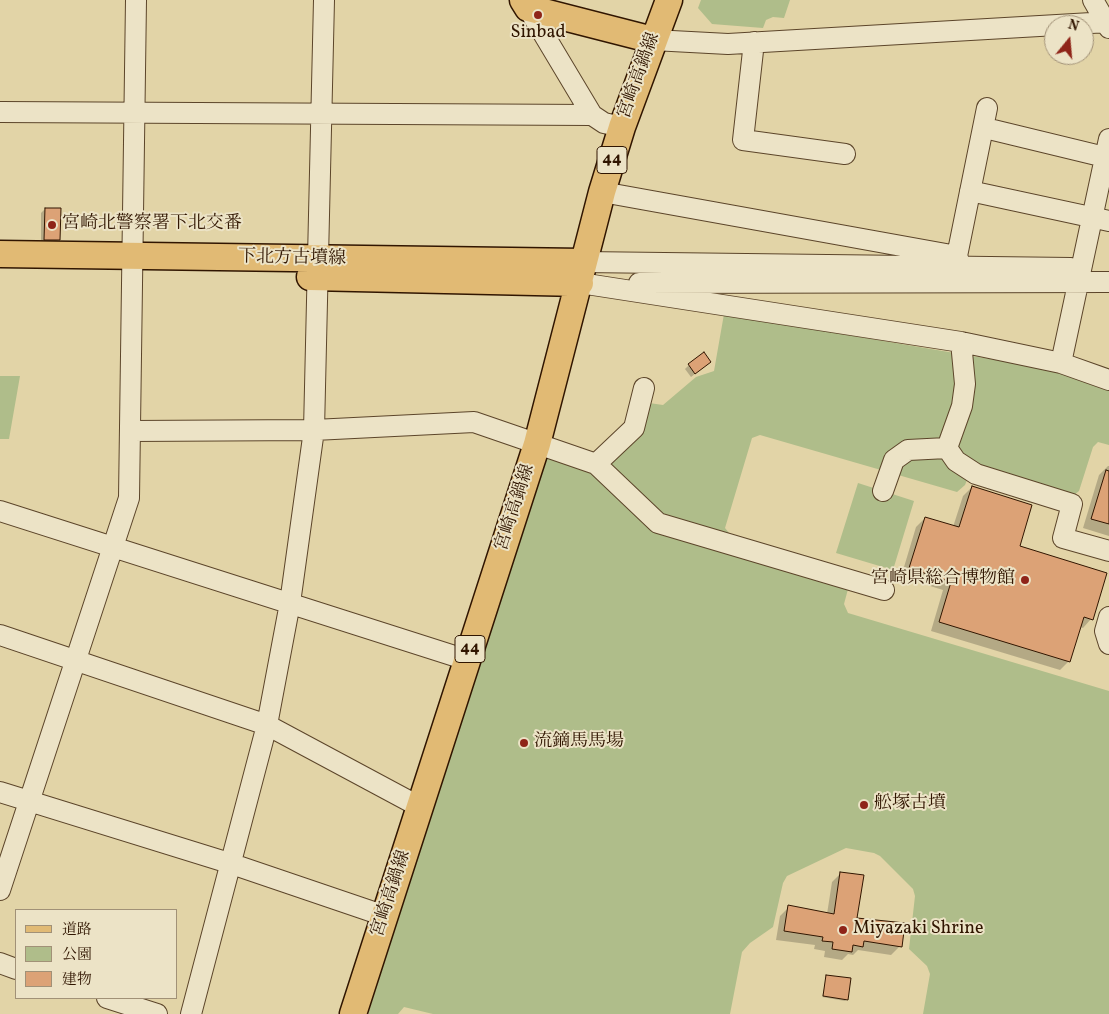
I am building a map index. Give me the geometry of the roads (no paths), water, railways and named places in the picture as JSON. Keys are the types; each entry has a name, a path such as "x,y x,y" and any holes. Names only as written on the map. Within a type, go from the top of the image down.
{"main road":[{"name":"宮崎高鍋線","path":"353,1014 537,444 602,192 622,127 668,0"},
{"path":"526,4 653,40"},
{"name":"下北方古墳線","path":"0,254 133,265"},
{"name":"下北方古墳線","path":"0,270 133,265 581,273"}],"street":[{"path":"0,890 129,498 136,0"},
{"path":"191,1014 267,725 290,603 314,430 324,0"},
{"path":"653,40 728,44 1108,24 1093,0"},
{"path":"526,4 592,115 604,123 622,127"},
{"path":"754,42 743,140 845,154"},
{"path":"959,260 970,191 985,128 987,108"},
{"path":"0,112 592,115"},
{"path":"985,128 1108,152 1101,219 1080,275 1062,363"},
{"path":"970,191 1101,219"},
{"path":"602,192 959,260 1080,275 1109,282"},
{"path":"581,273 959,260"},
{"path":"581,273 1080,275 1109,269"},
{"path":"581,273 961,342 1062,363 1109,380"},
{"path":"947,448 962,406 965,384 961,342"},
{"path":"596,464 634,428 644,388"},
{"path":"130,431 314,430 474,422 596,464 658,523 747,542 811,562 884,590"},
{"path":"883,491 894,460 908,450 947,448"},
{"path":"947,448 956,460 976,474 1072,504 1063,538 1109,551"},
{"path":"0,512 466,660"},
{"path":"1109,617 1105,631 1109,644"},
{"path":"0,635 267,725 420,807"},
{"path":"0,792 229,864 385,916"},
{"path":"0,963 15,969"},
{"path":"109,999 157,1014"}],"place":[{"name":"Sinbad","path":"538,15"},
{"name":"宮崎北警察署下北交番","path":"52,225"},
{"name":"宮崎県総合博物館","path":"1025,580"},
{"name":"流鏑馬馬場","path":"524,743"},
{"name":"舩塚古墳","path":"864,805"},
{"name":"Miyazaki Shrine","path":"843,930"}]}
